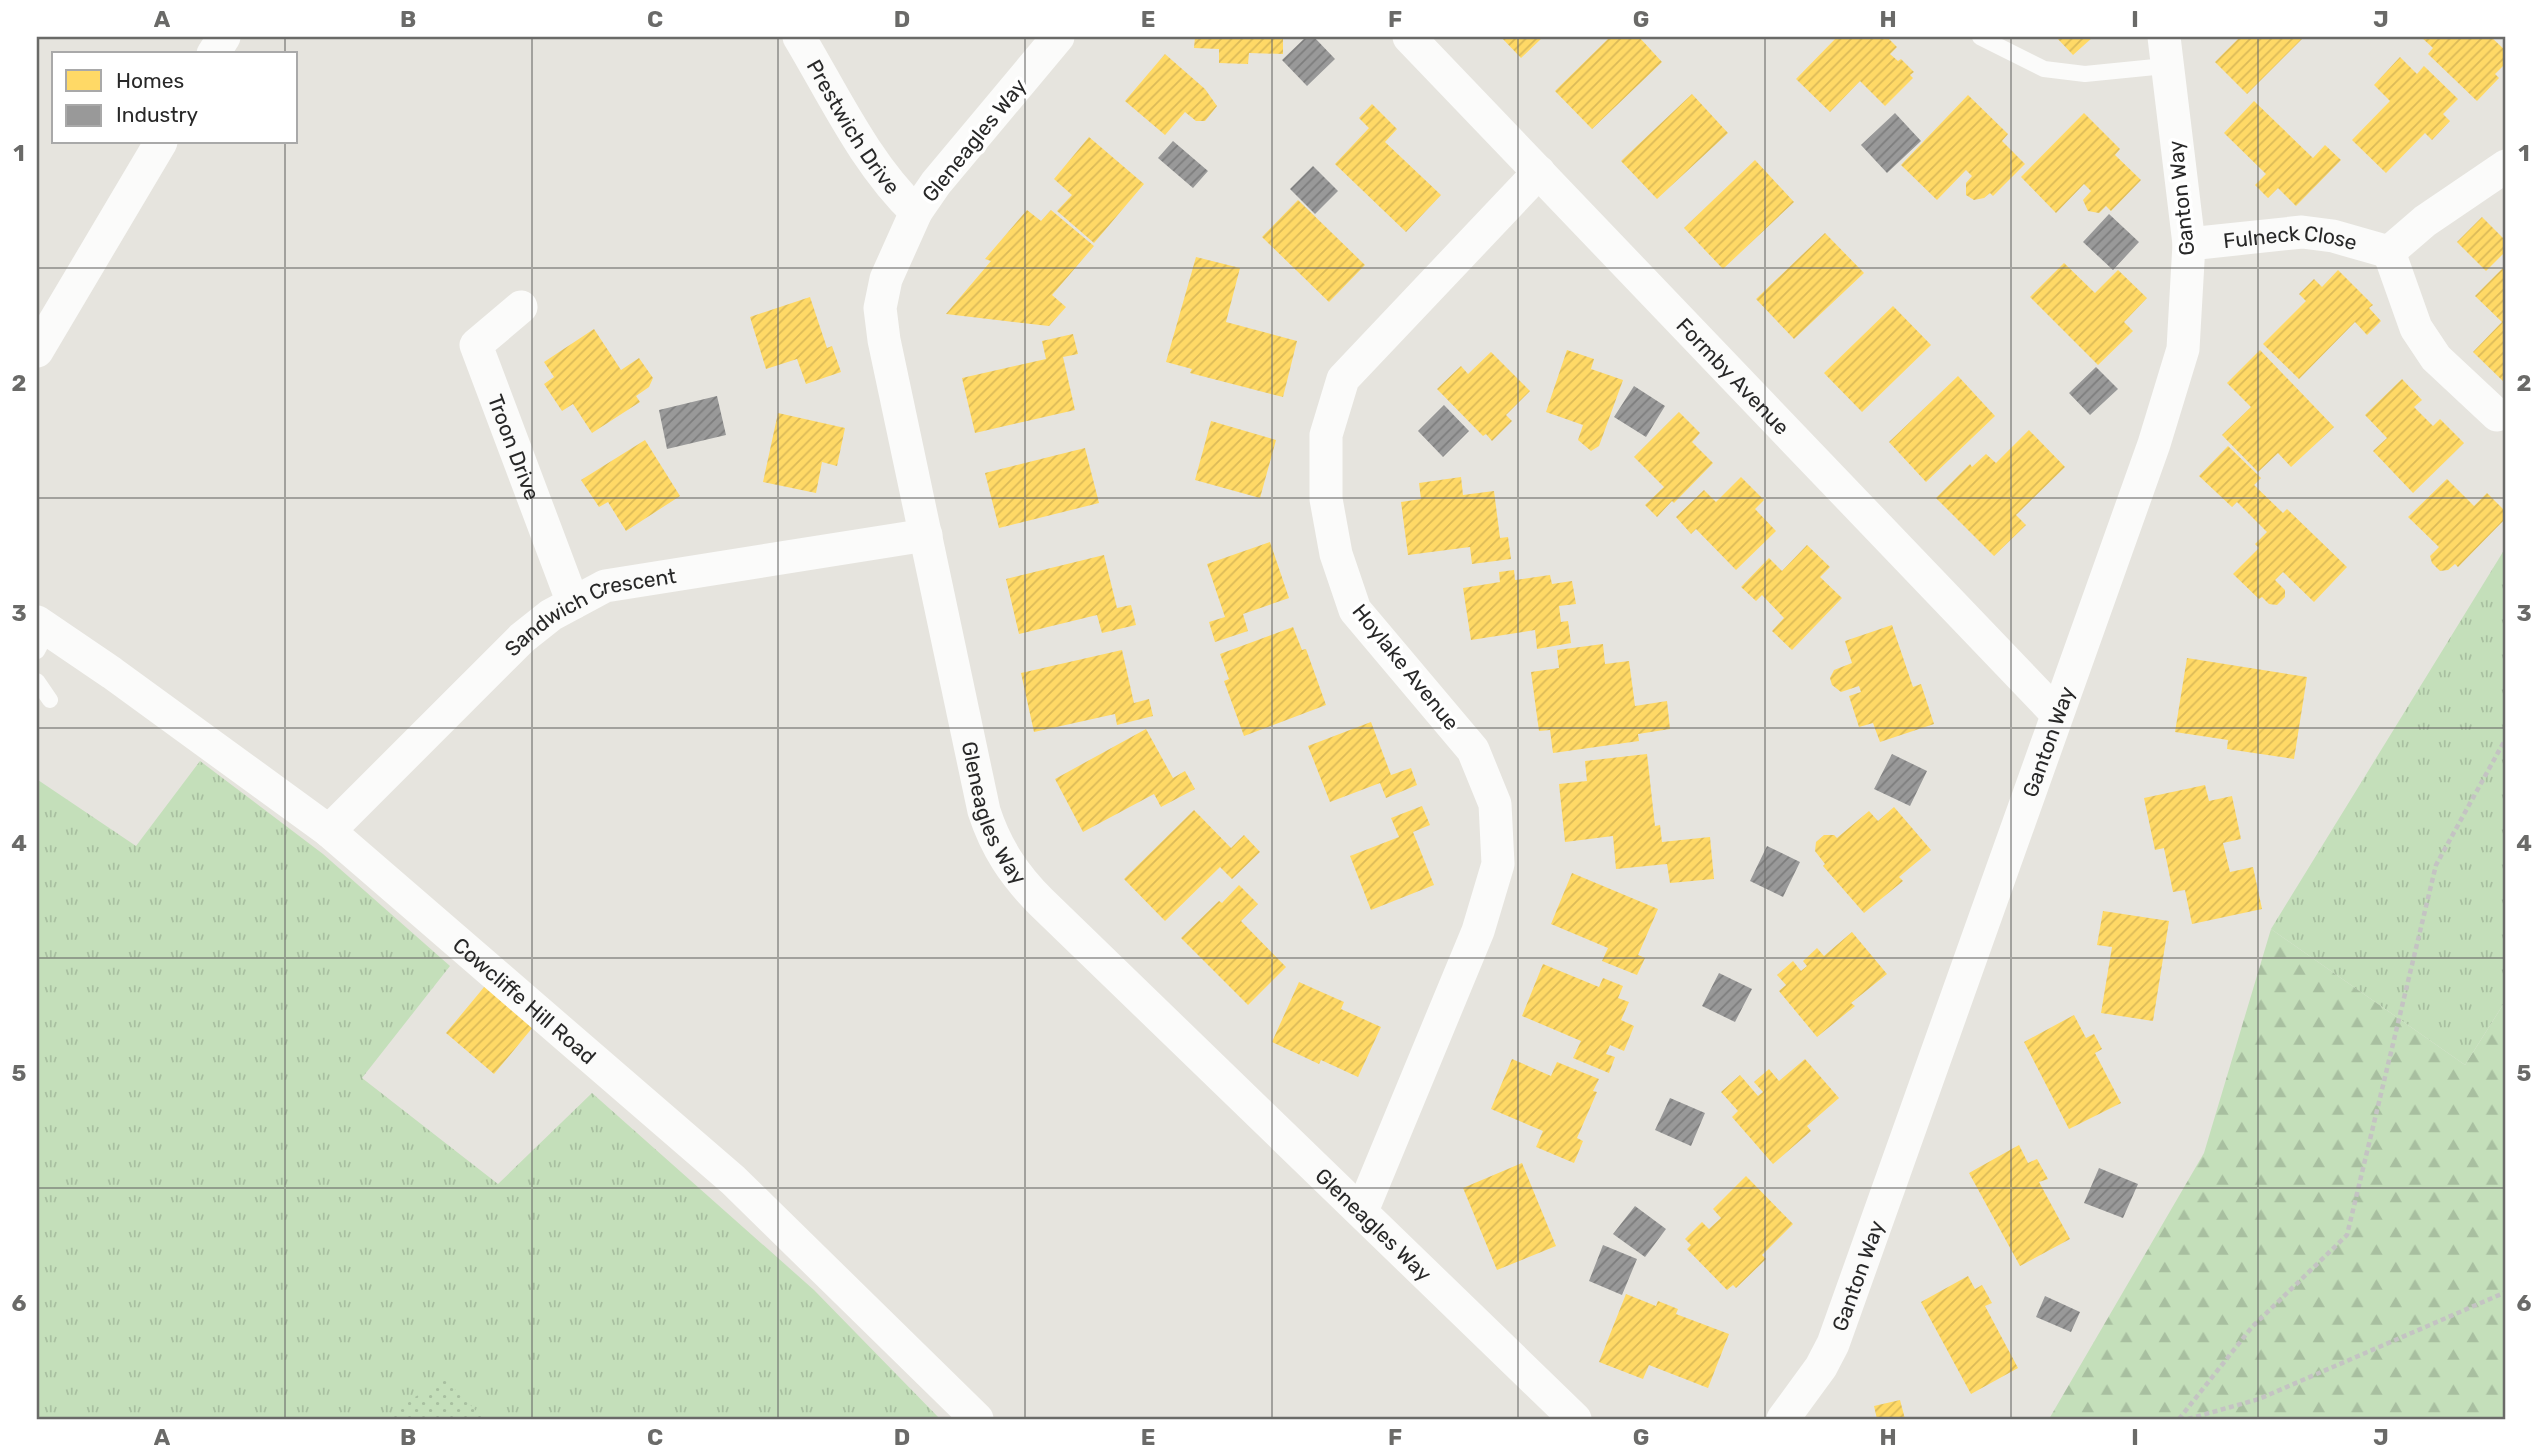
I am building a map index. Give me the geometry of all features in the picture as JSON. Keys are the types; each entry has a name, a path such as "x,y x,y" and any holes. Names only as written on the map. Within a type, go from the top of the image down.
{"street":[{"path":"214,52 224,37"},
{"name":"Prestwich Drive","path":"799,37 874,163 894,191 916,212"},
{"name":"Gleneagles Way","path":"1058,37 936,183 916,212 886,279 880,308 884,340 984,811 992,835 1005,860 1022,883 1575,1419"},
{"name":"Formby Avenue","path":"1409,37 2057,715"},
{"name":"Ganton Way","path":"1783,1419 1821,1367 1833,1345 2154,444 2183,349 2189,243 2164,51"},
{"path":"37,351 160,144"},
{"path":"2497,415 2437,358 2416,328 2389,252 2425,221 2506,166"},
{"name":"Hoylake Avenue","path":"1362,1212 1478,931 1499,864 1495,804 1473,750 1354,610 1336,554 1326,499 1326,435 1343,379 1539,172"},
{"name":"Fulneck Close","path":"2189,243 2302,232 2333,236 2389,252"},
{"name":"Troon Drive","path":"521,307 476,345 573,603"},
{"name":"Sandwich Crescent","path":"329,831 522,638 551,615 605,586 926,535"},
{"name":"Cowcliffe Hill Road","path":"41,634 112,673 329,831 733,1180 977,1419"}],"lane":[{"path":"1980,37 2044,69 2085,74 2164,51"},
{"path":"37,681 50,700"}],"path":[{"path":"2179,1419 2252,1327 2347,1235 2436,864 2506,738"},
{"path":"2188,1419 2259,1399 2506,1292"}],"green space":[{"path":"2506,547 2506,1000 2465,1065 2271,929"},
{"path":"200,761 323,854 450,966 362,1078 498,1184 592,1093 814,1290 940,1419 37,1419 37,782 38,780 136,846"},
{"path":"2271,929 2465,1065 2506,1000 2506,1419 2049,1419 2204,1153"},
{"path":"445,1379 484,1419 388,1419 410,1400"}],"building: Homes":[{"path":"1195,37 1283,37 1283,54 1249,53 1248,64 1219,63 1219,49 1194,48"},
{"path":"1501,37 1543,37 1521,58"},
{"path":"1610,37 1639,37 1662,62 1592,129 1555,91"},
{"path":"1837,37 1887,37 1897,47 1890,54 1898,61 1901,59 1914,72 1910,75 1913,78 1885,106 1860,81 1830,112 1796,79"},
{"path":"2056,37 2093,37 2073,55"},
{"path":"2240,37 2304,37 2247,94 2215,62"},
{"path":"2421,37 2491,37 2506,51 2506,63 2495,74 2499,78 2477,101 2428,54 2433,48"},
{"path":"1165,54 1205,89 1217,106 1205,121 1196,121 1185,112 1165,135 1125,101"},
{"path":"2400,57 2417,74 2424,66 2458,99 2443,114 2450,121 2432,140 2425,133 2386,173 2352,140 2390,101 2374,85"},
{"path":"1692,94 1728,133 1657,199 1621,161"},
{"path":"1968,95 2008,134 2002,141 2025,164 1993,196 1990,193 1984,198 1974,200 1966,195 1966,183 1972,176 1966,170 1937,200 1901,165"},
{"path":"2254,101 2313,158 2325,145 2341,160 2296,206 2278,188 2268,198 2255,185 2266,174 2224,133"},
{"path":"1372,104 1397,129 1385,142 1441,195 1406,232 1335,164 1369,128 1359,118"},
{"path":"2084,113 2120,149 2115,155 2141,180 2111,211 2106,206 2099,213 2088,211 2083,200 2091,191 2084,184 2056,213 2021,177"},
{"path":"1089,137 1144,184 1094,243 1057,211 1072,195 1054,179"},
{"path":"1755,160 1794,202 1723,269 1684,228"},
{"path":"1298,200 1365,265 1329,302 1262,237"},
{"path":"1027,210 1041,221 1051,210 1094,246 1052,295 1066,307 1049,326 946,314 991,261 985,259"},
{"path":"2482,217 2506,241 2506,251 2486,271 2457,242"},
{"path":"1825,233 1864,273 1794,339 1756,299"},
{"path":"1196,257 1240,268 1226,322 1297,341 1283,397 1190,373 1192,369 1166,362"},
{"path":"2064,263 2095,293 2118,270 2147,298 2124,322 2133,331 2098,365 2030,297"},
{"path":"2506,265 2506,384 2473,352 2502,322 2475,296"},
{"path":"2338,270 2373,305 2369,308 2381,321 2367,335 2355,322 2299,379 2263,344 2306,301 2299,294 2314,279 2322,287"},
{"path":"810,297 827,348 832,346 841,372 806,384 797,359 766,369 750,317"},
{"path":"1893,306 1931,345 1862,412 1824,373"},
{"path":"594,329 621,370 639,358 653,378 649,387 636,396 640,402 592,433 573,404 562,411 544,384 554,377 544,362"},
{"path":"1073,334 1078,354 1063,357 1075,410 975,433 962,378 1046,359 1042,341"},
{"path":"1567,350 1594,359 1591,369 1623,380 1599,446 1591,451 1578,440 1583,425 1546,412"},
{"path":"2260,350 2334,427 2291,467 2278,453 2258,472 2222,435 2251,407 2227,383"},
{"path":"1491,352 1530,391 1506,415 1512,421 1492,441 1486,434 1483,436 1437,389 1461,366 1468,374"},
{"path":"1958,376 1995,416 1926,482 1889,442"},
{"path":"2402,379 2422,400 2414,407 2433,426 2440,419 2464,443 2413,493 2373,451 2387,438 2365,415"},
{"path":"1679,412 1700,433 1692,442 1713,463 1657,517 1645,505 1664,487 1634,457"},
{"path":"778,413 845,428 837,466 822,462 816,493 763,482"},
{"path":"1211,421 1276,440 1260,498 1195,480"},
{"path":"2029,430 2065,467 2016,515 2026,525 1994,556 1936,498 1970,464 1972,467 1986,454 1996,463"},
{"path":"645,440 680,496 626,531 608,502 599,507 581,480"},
{"path":"2228,446 2261,478 2254,485 2283,513 2287,509 2347,567 2314,602 2283,572 2275,580 2285,590 2285,597 2277,605 2269,604 2262,597 2259,599 2233,574 2259,548 2255,544 2267,532 2237,502 2232,507 2199,476"},
{"path":"1085,448 1099,503 999,528 985,473"},
{"path":"1461,477 1463,495 1494,491 1500,538 1508,537 1511,559 1472,564 1470,547 1408,555 1401,502 1421,499 1419,483"},
{"path":"1741,477 1764,500 1755,509 1776,531 1736,570 1696,529 1691,534 1676,517 1704,490 1716,502"},
{"path":"2447,479 2474,506 2487,493 2506,512 2506,518 2458,567 2455,564 2448,570 2440,571 2432,563 2430,556 2439,547 2408,517"},
{"path":"1270,542 1289,598 1243,614 1248,631 1215,642 1209,622 1225,617 1207,564"},
{"path":"1807,545 1830,567 1820,577 1842,598 1792,650 1772,631 1784,618 1762,595 1756,601 1741,587 1769,558 1782,571"},
{"path":"1104,555 1117,608 1131,605 1136,625 1102,633 1097,615 1019,634 1006,579"},
{"path":"1514,570 1515,580 1550,575 1552,584 1572,581 1576,604 1559,606 1561,622 1568,621 1571,643 1537,649 1535,630 1471,640 1463,588 1500,582 1499,572"},
{"path":"1892,625 1913,687 1921,684 1934,724 1880,742 1873,723 1859,727 1849,696 1861,692 1859,686 1841,692 1832,685 1830,678 1834,670 1852,663 1845,641"},
{"path":"1293,627 1302,650 1306,649 1326,705 1244,736 1224,681 1229,679 1220,654"},
{"path":"1603,644 1605,664 1629,661 1635,706 1667,701 1670,729 1638,734 1639,741 1553,753 1550,730 1539,731 1531,672 1559,668 1557,650"},
{"path":"1122,650 1134,703 1149,699 1153,716 1117,725 1115,714 1034,732 1021,673"},
{"path":"2187,658 2307,677 2294,759 2227,749 2228,740 2175,732"},
{"path":"1371,722 1391,775 1411,768 1417,785 1386,798 1380,783 1330,802 1308,746"},
{"path":"1146,729 1173,778 1185,771 1195,789 1161,807 1154,794 1083,832 1055,779"},
{"path":"1647,754 1655,826 1660,825 1662,842 1710,837 1714,879 1670,883 1667,864 1616,869 1613,836 1565,842 1559,784 1587,781 1585,761"},
{"path":"2205,785 2209,801 2232,796 2241,839 2223,843 2230,872 2253,867 2262,909 2192,924 2185,890 2173,892 2164,848 2155,850 2144,798"},
{"path":"1422,806 1430,825 1413,832 1434,885 1371,910 1350,856 1399,837 1391,818"},
{"path":"1894,807 1931,850 1899,877 1903,881 1864,913 1823,866 1825,864 1815,851 1816,842 1824,835 1834,835 1837,838 1869,811 1878,821"},
{"path":"1194,810 1231,848 1244,835 1260,852 1232,879 1220,867 1165,921 1124,879"},
{"path":"1572,873 1658,909 1638,955 1645,958 1637,975 1602,961 1608,948 1551,924"},
{"path":"1239,885 1258,904 1241,921 1286,967 1248,1005 1181,938"},
{"path":"2103,911 2169,921 2153,1021 2101,1013 2112,947 2097,945"},
{"path":"1852,932 1887,974 1851,1003 1855,1006 1817,1037 1779,991 1786,985 1777,975 1793,961 1801,971 1807,966 1803,961 1817,948 1824,956"},
{"path":"1543,964 1599,987 1603,978 1623,986 1618,998 1629,1002 1621,1020 1634,1026 1624,1051 1610,1045 1606,1054 1615,1057 1609,1073 1573,1058 1581,1041 1522,1016"},
{"path":"1299,982 1344,1002 1341,1009 1381,1027 1358,1077 1321,1060 1319,1064 1272,1042"},
{"path":"485,986 533,1027 494,1074 446,1033"},
{"path":"2074,1015 2086,1038 2094,1034 2102,1049 2095,1053 2121,1103 2069,1129 2024,1042"},
{"path":"1512,1059 1551,1076 1557,1062 1599,1079 1593,1091 1597,1092 1577,1138 1583,1141 1574,1163 1536,1147 1543,1131 1491,1109"},
{"path":"1805,1059 1839,1098 1807,1126 1811,1131 1773,1164 1732,1117 1738,1111 1721,1092 1740,1075 1758,1096 1763,1092 1754,1082 1769,1069 1779,1081"},
{"path":"2019,1145 2028,1163 2037,1159 2048,1179 2039,1182 2070,1239 2020,1266 1969,1173"},
{"path":"1522,1163 1556,1246 1497,1270 1463,1188"},
{"path":"1746,1176 1793,1224 1762,1255 1766,1259 1736,1288 1733,1285 1727,1290 1687,1249 1691,1245 1685,1239 1702,1222 1709,1229 1721,1218 1713,1209"},
{"path":"1968,1276 1975,1289 1982,1285 1992,1303 1985,1306 2018,1368 1971,1394 1921,1302"},
{"path":"1626,1294 1656,1306 1658,1301 1678,1309 1676,1314 1729,1334 1708,1388 1649,1365 1643,1379 1599,1362"},
{"path":"1900,1400 1905,1419 1877,1419 1874,1406"}],"building: Industry":[{"path":"1306,37 1314,37 1335,59 1307,86 1282,60"},
{"path":"1895,113 1921,141 1887,173 1861,145"},
{"path":"1173,141 1208,171 1193,188 1158,158"},
{"path":"1313,166 1338,191 1315,214 1290,189"},
{"path":"2109,214 2139,242 2113,270 2083,242"},
{"path":"2096,367 2118,389 2090,415 2069,393"},
{"path":"1634,386 1665,406 1646,437 1614,417"},
{"path":"717,396 726,435 667,449 659,410"},
{"path":"1444,405 1469,431 1443,457 1418,431"},
{"path":"1892,754 1927,771 1910,806 1874,789"},
{"path":"1767,846 1800,862 1783,897 1750,881"},
{"path":"1719,973 1752,989 1735,1022 1702,1006"},
{"path":"1670,1098 1705,1113 1691,1146 1655,1130"},
{"path":"2099,1168 2138,1184 2123,1218 2084,1203"},
{"path":"1635,1206 1666,1229 1645,1257 1613,1234"},
{"path":"1603,1245 1637,1259 1622,1295 1589,1281"},
{"path":"2045,1296 2080,1312 2071,1332 2036,1317"}]}
